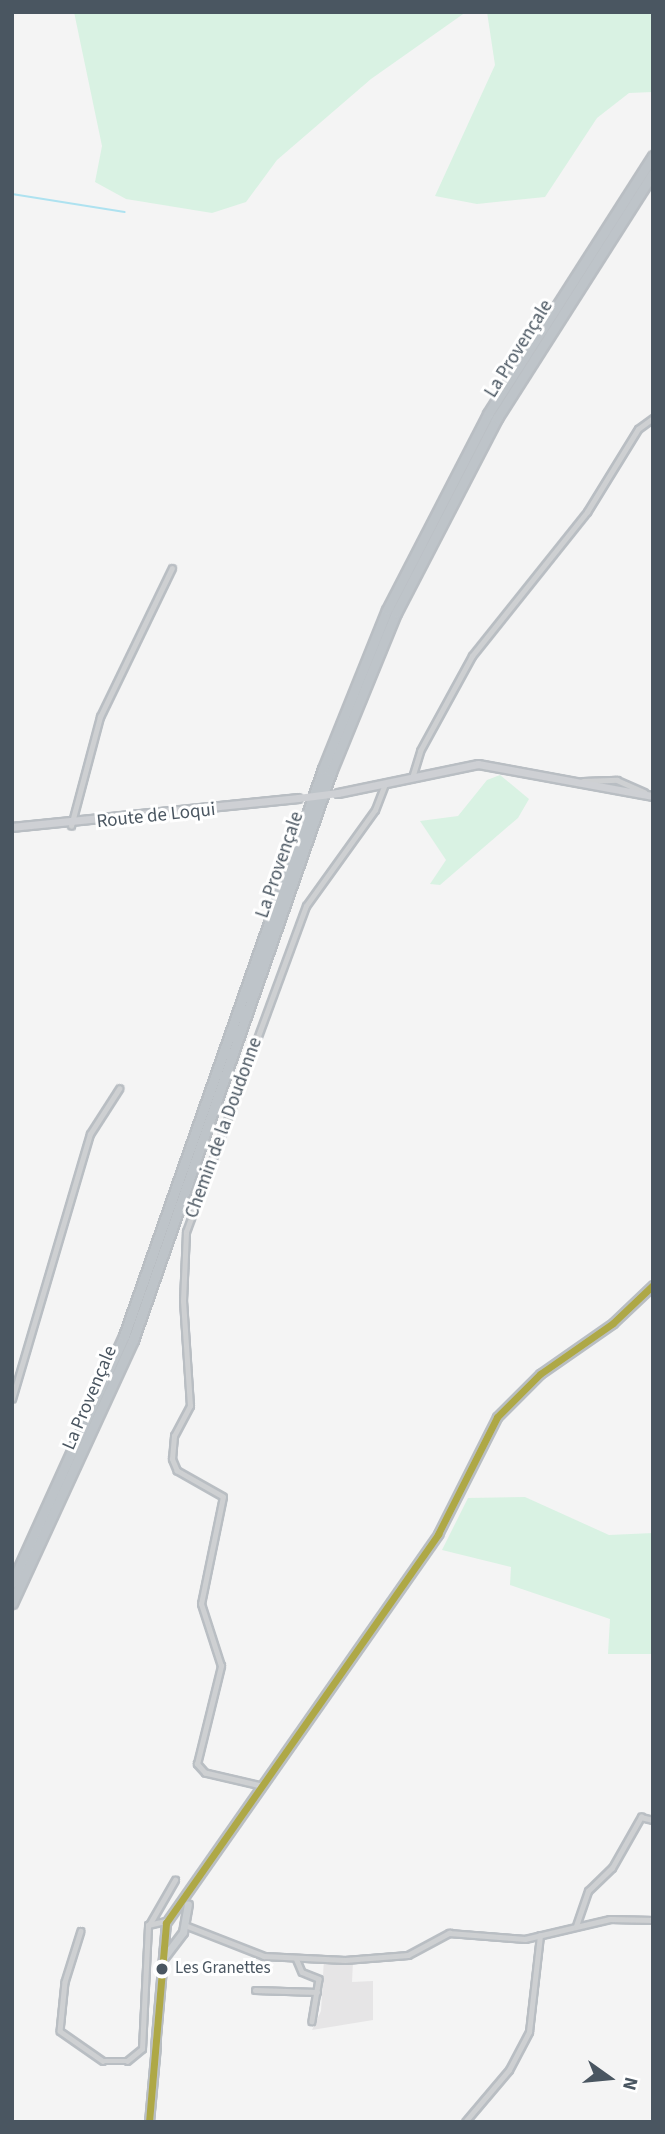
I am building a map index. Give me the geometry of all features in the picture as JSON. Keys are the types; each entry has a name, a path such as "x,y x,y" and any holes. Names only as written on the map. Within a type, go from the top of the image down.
{"highway":[{"name":"La Provençale","path":"12,1583 78,1449 138,1302 323,769 387,610 488,414 653,156"},
{"name":"La Provençale","path":"12,1604 133,1340 327,783 396,613 497,418 653,173"}],"main road":[{"path":"149,2122 168,1925 194,1890 274,1765 438,1534 497,1417 540,1374 613,1323 653,1286"},
{"path":"155,2048 165,1957 178,1936 194,1890"},
{"path":"168,1925 183,1923"},
{"path":"168,1925 178,1936"}],"street":[{"path":"412,779 420,751 472,656 587,512 638,429 653,418"},
{"path":"71,826 100,718 172,568"},
{"name":"Route de Loqui","path":"12,827 71,826 384,787 478,764 650,795"},
{"name":"Chemin de la Doudonne","path":"261,1786 205,1773 197,1764 221,1666 201,1604 223,1497 177,1471 172,1459 174,1436 190,1406 183,1319 186,1231 306,906 375,810 384,787"},
{"path":"12,1399 90,1134 119,1088"},
{"path":"576,1927 587,1891 612,1868 641,1817 653,1820"},
{"path":"80,1931 58,2025 86,2052 115,2062 142,2049 150,1925 175,1880"},
{"path":"183,1923 199,1934 264,1956 296,1958 408,1955 449,1933 540,1936 576,1927 653,1920"},
{"path":"150,1925 168,1925"},
{"path":"178,1936 199,1934"},
{"path":"465,2122 509,2070 529,2032 540,1936"},
{"path":"296,1958 302,1972 318,1978 312,2021"},
{"path":"255,1990 317,1992"}],"shaded area":[{"path":"324,1958 353,1962 352,1982 373,1981 373,2020 312,2030 321,2011"}],"green space":[{"path":"74,12 466,12 371,79 277,160 246,202 212,213 126,199 95,182 102,146"},
{"path":"487,12 653,12 653,92 629,93 597,118 545,197 477,204 435,196 495,65"},
{"path":"500,775 529,799 518,818 440,885 430,884 446,860 420,821 458,816 487,780"},
{"path":"525,1497 609,1535 653,1533 653,1654 608,1654 610,1619 510,1585 511,1567 442,1550 468,1498"}],"waterway":[{"path":"12,194 125,212"}],"transit line":[{"path":"149,2122 166,1923 438,1534 497,1417 540,1374 613,1323 653,1285"}],"place":[{"name":"Les Granettes","path":"162,1969"}]}
